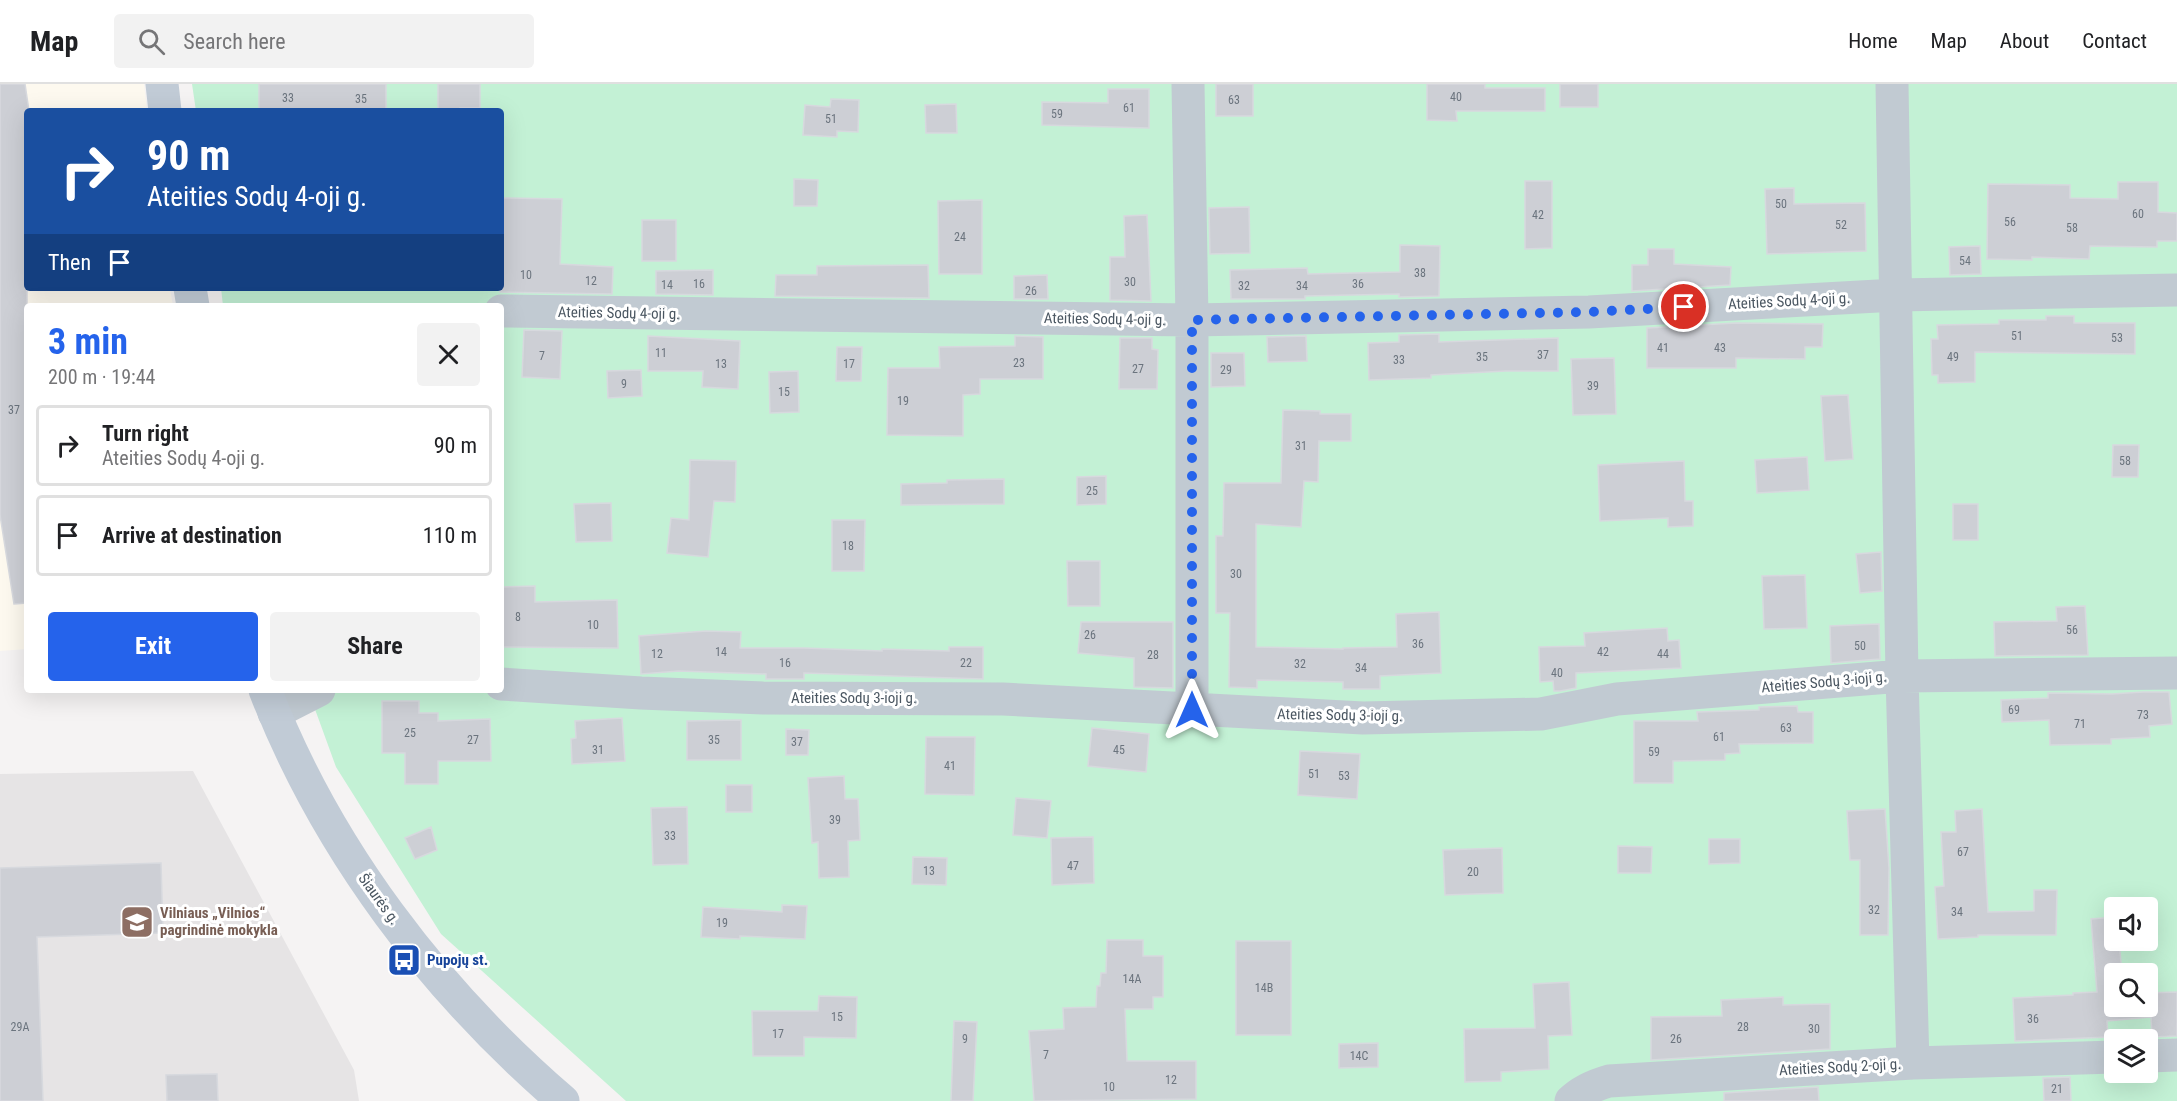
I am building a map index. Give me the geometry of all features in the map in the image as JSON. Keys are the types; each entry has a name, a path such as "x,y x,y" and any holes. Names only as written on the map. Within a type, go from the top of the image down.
{"main road":[{"path":"162,84 165,108"},
{"name":"Šiaurės g.","path":"270,702 303,775 326,816 349,856 392,918 433,970 483,1026 563,1101"}],"street":[{"path":"1188,84 1192,320 1192,710"},
{"path":"1892,84 1902,676 1913,1063"},
{"name":"Ateities Sodų 4-oji g.","path":"504,311 1192,320 1589,312 1896,295 2177,290"},
{"name":"Ateities Sodų 3-ioji g.","path":"504,684 763,698 1003,699 1363,718 1542,714 1617,699 1902,676 2177,673"},
{"path":"270,702 307,693"},
{"path":"2158,1056 2177,1056"},
{"name":"Ateities Sodų 2-oji g.","path":"1571,1101 1591,1086 1609,1081 1913,1063 2104,1057"}],"shaded area":[{"path":"0,84 144,84 147,108 24,108 24,291 170,291 172,303 24,303 24,649 0,651"},
{"name":"Vilniaus „Vilnios“ pagrindinė mokykla","path":"193,771 354,1070 359,1101 0,1101 0,774"}],"green space":[{"path":"192,84 2177,84 2177,1101 626,1101 441,934 336,767 309,693 504,693 504,303 223,303 221,291 504,291 504,108 196,108"}],"building":[{"path":"0,84 25,84 29,108 24,108 24,291 27,291 27,303 24,303 24,603 14,604 0,515"},
{"path":"259,84 386,84 386,108 259,108"},
{"path":"438,84 480,84 480,108 438,108"},
{"path":"1216,84 1253,84 1253,116 1216,116"},
{"path":"1427,84 1485,84 1485,88 1545,88 1545,111 1456,111 1457,121 1427,120"},
{"path":"1560,84 1598,84 1598,107 1560,107"},
{"path":"1108,89 1149,89 1149,128 1042,125 1042,102 1108,103"},
{"path":"831,99 859,100 858,132 837,131 837,137 803,135 805,105 830,107"},
{"path":"956,104 957,133 926,133 925,105"},
{"path":"794,179 818,180 817,206 794,206"},
{"path":"1525,181 1552,181 1552,248 1525,249"},
{"path":"2118,182 2158,182 2158,212 2177,213 2177,241 2157,241 2157,247 2090,246 2089,259 2032,257 2032,260 1987,259 1988,184 2070,185 2070,198 2118,199"},
{"path":"1794,188 1794,204 1865,203 1866,251 1767,254 1765,189"},
{"path":"504,198 562,199 560,264 613,267 612,294 500,292 504,291"},
{"path":"982,200 982,274 939,274 938,201"},
{"path":"1249,207 1250,253 1210,254 1209,208"},
{"path":"1147,215 1151,301 1110,300 1110,257 1125,257 1124,216"},
{"path":"642,220 676,220 676,261 642,261"},
{"path":"1400,245 1440,246 1439,296 1399,297 1399,294 1305,296 1305,299 1231,299 1230,270 1307,268 1308,274 1400,272"},
{"path":"1980,246 1981,274 1950,275 1949,247"},
{"path":"1648,249 1674,249 1674,264 1731,267 1730,285 1632,291 1632,265 1648,265"},
{"path":"928,265 929,298 775,296 776,275 817,275 817,266"},
{"path":"713,270 713,295 656,294 656,271"},
{"path":"1047,275 1048,299 1014,299 1014,276"},
{"path":"2046,316 2074,316 2074,323 2135,323 2135,354 1975,352 1975,382 1938,383 1938,375 1932,375 1931,339 1938,339 1937,325 1999,324 1999,320 2046,320"},
{"path":"1736,323 1823,324 1822,347 1805,347 1805,359 1736,358 1736,368 1647,368 1647,328"},
{"path":"524,330 562,331 560,379 522,377"},
{"path":"1439,334 1439,342 1558,338 1558,371 1506,371 1431,375 1431,378 1369,380 1368,343 1399,342 1399,335"},
{"path":"648,336 740,341 738,389 702,387 703,371 648,371"},
{"path":"1015,336 1043,337 1043,379 980,379 980,394 963,395 963,436 887,435 888,368 940,368 939,347 1015,346"},
{"path":"1306,336 1307,361 1268,362 1267,337"},
{"path":"1120,338 1152,338 1152,349 1158,350 1157,389 1119,389"},
{"path":"837,347 862,347 861,381 836,381"},
{"path":"1211,353 1244,353 1245,386 1211,387"},
{"path":"1614,358 1616,414 1573,415 1571,359"},
{"path":"641,370 642,396 608,398 607,371"},
{"path":"798,371 799,412 770,413 769,372"},
{"path":"1848,395 1853,459 1825,461 1821,396"},
{"path":"1283,410 1320,411 1320,414 1351,414 1351,441 1319,441 1318,482 1304,481 1301,527 1256,524 1256,647 1343,649 1397,647 1396,614 1439,612 1441,673 1380,676 1380,689 1343,689 1343,682 1257,680 1257,688 1229,687 1230,613 1216,613 1216,536 1223,536 1224,483 1281,483"},
{"path":"2113,445 2139,445 2138,477 2112,477"},
{"path":"1807,457 1809,490 1757,493 1755,460"},
{"path":"690,460 736,461 735,502 714,501 708,557 667,553 671,518 689,520"},
{"path":"1684,461 1685,501 1693,501 1693,526 1668,527 1668,518 1600,521 1598,465"},
{"path":"1106,476 1106,504 1077,505 1077,477"},
{"path":"1004,479 1004,504 901,505 901,484"},
{"path":"611,503 612,541 576,542 574,504"},
{"path":"1953,504 1978,504 1978,540 1953,540"},
{"path":"832,520 865,520 864,571 832,571"},
{"path":"1881,552 1882,591 1860,593 1856,554"},
{"path":"1067,561 1100,561 1100,606 1068,606"},
{"path":"1805,575 1807,628 1764,629 1762,576"},
{"path":"535,586 535,602 617,600 618,648 504,647 504,587"},
{"path":"2085,606 2088,655 1995,656 1994,622 2057,621 2056,607"},
{"path":"1081,622 1173,622 1173,688 1134,687 1134,658 1078,653"},
{"path":"1879,624 1880,659 1831,663 1830,626"},
{"path":"1667,628 1668,641 1679,640 1681,668 1576,673 1576,688 1560,691 1554,691 1553,681 1540,682 1539,647 1585,646 1584,633"},
{"path":"706,631 741,632 740,648 949,651 949,647 983,647 983,679 804,673 804,679 766,679 766,674 679,671 641,674 639,636"},
{"path":"2169,692 2172,724 2149,726 2150,737 2111,739 2111,744 2050,745 2049,720 2002,722 2001,700 2048,698 2048,693"},
{"path":"382,701 419,701 419,713 438,713 438,721 490,719 491,761 438,761 438,784 405,784 405,753 382,753"},
{"path":"1797,706 1798,712 1813,712 1813,743 1739,744 1740,753 1725,754 1725,760 1673,761 1673,783 1634,783 1634,721 1698,721 1697,712"},
{"path":"622,718 625,761 572,764 571,739 576,738 575,721"},
{"path":"741,720 741,760 687,760 687,721"},
{"path":"1092,728 1149,734 1146,772 1088,766"},
{"path":"786,729 809,730 808,755 786,755"},
{"path":"926,737 975,737 974,795 925,794"},
{"path":"1300,751 1360,754 1357,799 1298,795"},
{"path":"844,776 845,799 858,799 860,840 848,841 849,877 819,878 818,842 812,843 808,778"},
{"path":"726,785 752,785 752,812 726,812"},
{"path":"1016,798 1051,801 1047,838 1013,835"},
{"path":"687,807 688,864 653,865 651,808"},
{"path":"1885,809 1889,868 1888,935 1860,935 1860,860 1850,860 1847,811"},
{"path":"1982,809 1988,912 2034,911 2034,890 2057,890 2056,935 1978,935 1978,937 1938,939 1935,887 1944,886 1941,832 1956,832 1955,811"},
{"path":"431,827 437,850 415,859 405,838"},
{"path":"1093,837 1094,883 1052,885 1051,838"},
{"path":"1709,839 1740,839 1740,863 1709,864"},
{"path":"1618,846 1652,847 1651,873 1618,873"},
{"path":"1502,848 1503,893 1445,895 1443,850"},
{"path":"913,857 947,858 946,885 912,884"},
{"path":"161,863 163,933 37,937 43,1101 0,1101 0,868"},
{"path":"782,905 807,906 805,939 701,937 703,907 782,912"},
{"path":"2104,918 2104,951 2120,951 2121,963 2104,963 2104,1017 2151,1017 2107,1021 2108,1029 2104,1029 2104,1037 2015,1041 2013,998 2097,992 2091,919"},
{"path":"1107,940 1143,940 1143,956 1163,956 1163,997 1153,997 1153,1009 1125,1009 1127,1061 1196,1061 1196,1099 1034,1101 1029,1031 1064,1029 1063,1008 1096,1007 1097,986 1100,986 1101,973 1106,973"},
{"path":"1236,941 1291,941 1291,1035 1236,1035"},
{"path":"1569,982 1572,1035 1548,1036 1549,1069 1501,1072 1501,1081 1465,1082 1464,1029 1535,1028 1533,984"},
{"path":"2177,992 2177,1036 2158,1037 2158,1029 2152,1029 2151,1017 2158,1017 2158,993"},
{"path":"819,996 857,997 856,1038 804,1037 804,1056 753,1056 752,1011 818,1011"},
{"path":"1783,997 1783,1005 1830,1004 1830,1049 1651,1060 1651,1017 1722,1016 1721,1000"},
{"path":"954,1021 977,1022 973,1101 951,1101"},
{"path":"1378,1043 1378,1067 1339,1068 1339,1044"},
{"path":"217,1074 218,1101 167,1101 166,1075"},
{"path":"2070,1077 2071,1101 2044,1101 2043,1078"},
{"path":"1818,1087 1819,1101 1724,1101 1724,1093"}],"place":[{"name":"Vilniaus „Vilnios“ pagrindinė mokykla","path":"137,922"},
{"name":"Pupojų st.","path":"404,960"}],"route":[{"path":"1192,710 1192,320 1589,312 1684,307"}]}
